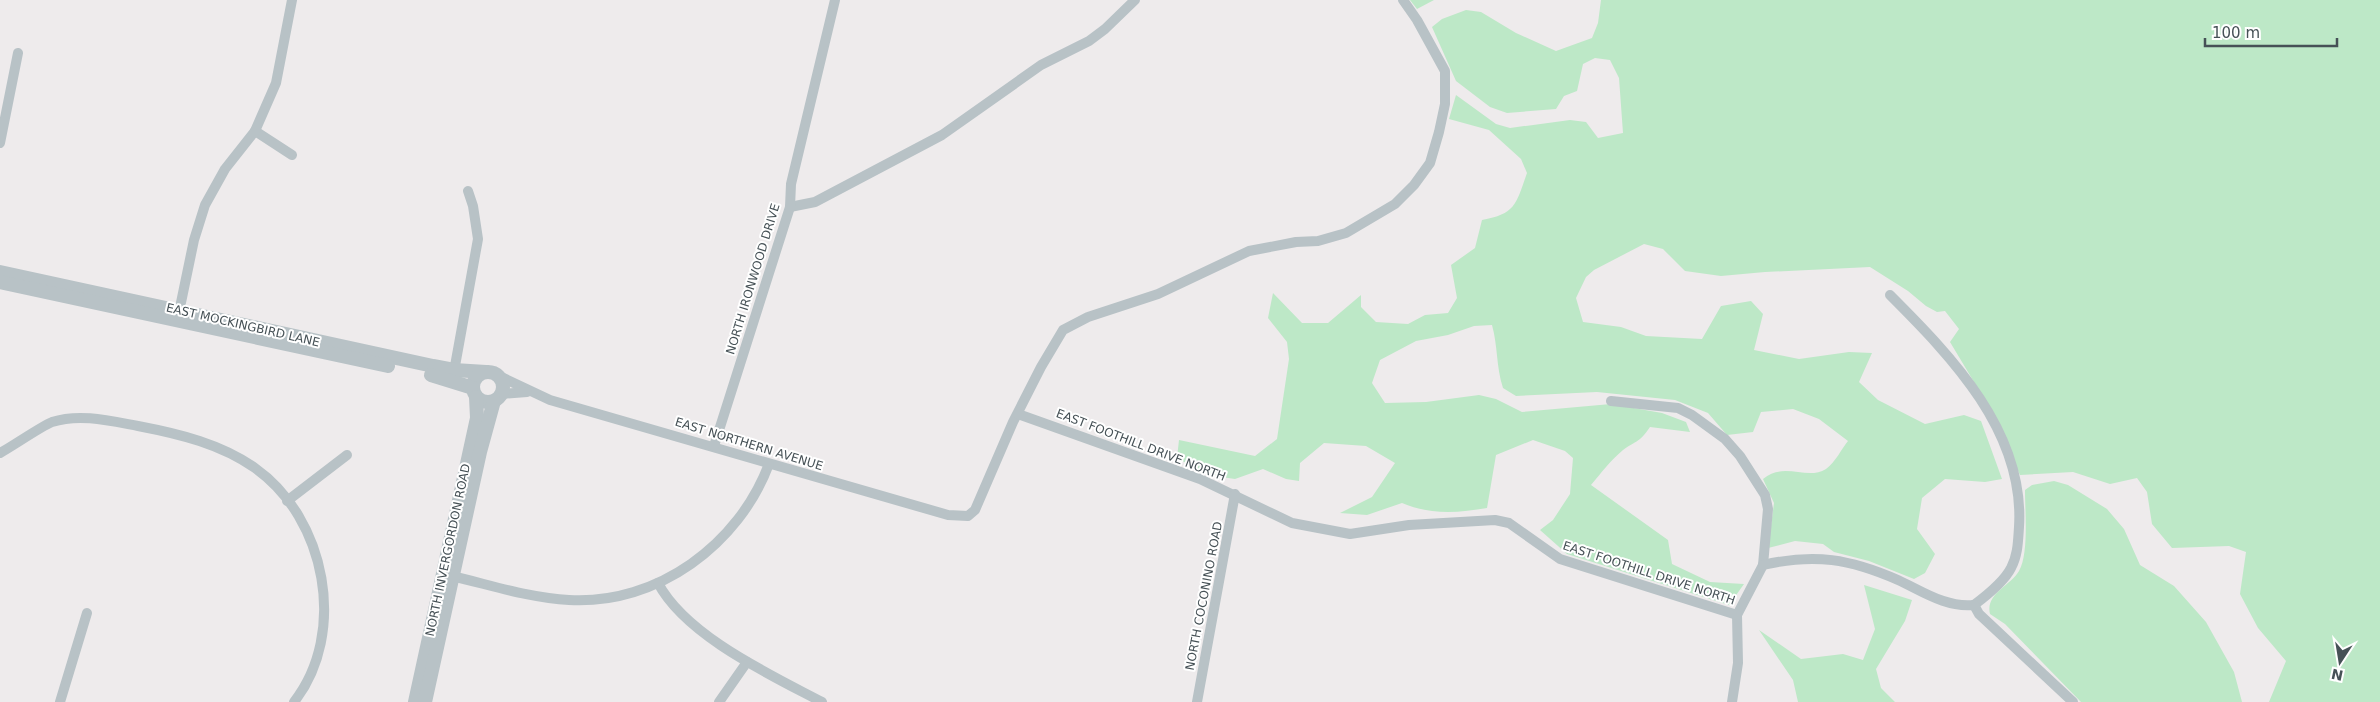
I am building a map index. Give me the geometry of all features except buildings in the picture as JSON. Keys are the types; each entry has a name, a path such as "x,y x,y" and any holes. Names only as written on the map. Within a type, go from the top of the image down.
{"street":[{"path":"178,315 194,240 206,205 225,169 255,131 276,83 292,0"},
{"name":"NORTH IRONWOOD DRIVE","path":"714,446 790,207 791,184 835,0"},
{"path":"790,207 815,202 942,135 1042,65 1089,40 1105,29 1135,0"},
{"path":"1018,414 1041,367 1063,330 1088,318 1158,294 1249,251 1296,242 1318,241 1346,233 1395,204 1414,184 1430,163 1439,132 1445,104 1445,71 1417,20 1403,0"},
{"path":"0,143 18,53"},
{"path":"255,131 292,155"},
{"path":"453,375 478,239 473,206 468,191"},
{"name":"EAST MOCKINGBIRD LANE","path":"0,272 178,315 453,375 492,374"},
{"name":"EAST MOCKINGBIRD LANE","path":"0,282 178,315"},
{"path":"1763,565 1800,558 1820,557 1840,560 1882,573 1945,602 1974,605 2011,570 2015,560 2020,511 2017,480 1995,424 1971,385 1926,330 1890,295"},
{"path":"492,374 478,376 475,392 485,402 498,397"},
{"name":"EAST NORTHERN AVENUE","path":"492,374 550,400 714,446 769,464 939,513 962,517 968,516 975,510 1018,414"},
{"name":"NORTH INVERGORDON ROAD","path":"415,702 480,452 502,384 492,374"},
{"name":"EAST MOCKINGBIRD LANE","path":"453,375 475,392"},
{"name":"EAST NORTHERN AVENUE","path":"498,397 515,391 530,392"},
{"name":"NORTH INVERGORDON ROAD","path":"425,702 477,418 475,392"},
{"path":"1611,401 1678,408 1706,424 1725,439 1740,456 1767,503 1763,565 1737,615 1738,663 1732,702"},
{"name":"EAST FOOTHILL DRIVE NORTH","path":"1018,414 1200,479 1235,494 1292,523 1350,534 1408,525 1495,520 1509,522 1560,560 1737,615"},
{"path":"0,453 51,423 74,418 106,420 155,430 225,450 257,469 287,501 311,540 318,562 324,608 318,653 306,683 294,702"},
{"path":"287,501 348,455"},
{"path":"447,575 539,598 572,600 630,593 658,583 697,560 718,543 751,502 769,464"},
{"name":"NORTH COCONINO ROAD","path":"1197,702 1235,494"},
{"path":"658,583 680,611 747,662 822,702"},
{"path":"1974,605 1979,614 2073,702"},
{"path":"60,702 87,613"},
{"path":"719,702 747,662"}],"green space":[{"path":"1410,0 1434,0 1417,9"},
{"path":"1601,0 2380,0 2380,702 2269,702 2286,661 2258,628 2240,594 2246,552 2229,546 2172,548 2152,524 2147,492 2137,478 2110,484 2073,472 2020,475 1983,397 1950,342 1959,329 1945,311 1937,312 1926,306 1908,291 1870,267 1721,276 1685,271 1663,249 1644,244 1594,270 1586,277 1576,298 1583,322 1621,327 1646,336 1702,339 1721,306 1751,301 1763,314 1754,350 1799,359 1849,352 1872,353 1859,382 1878,400 1925,424 1964,415 1981,421 2002,479 1985,482 1945,479 1922,498 1917,529 1935,554 1925,573 1914,579 1869,561 1834,552 1823,544 1795,541 1768,548 1774,503 1763,479 1779,472 1811,473 1826,469 1848,441 1819,419 1793,409 1761,412 1753,432 1727,435 1708,413 1675,400 1597,392 1516,396 1503,388 1492,325 1474,326 1448,335 1416,341 1380,360 1372,383 1385,403 1426,402 1479,395 1496,399 1522,412 1611,404 1662,413 1686,422 1690,432 1650,427 1640,439 1614,458 1591,485 1668,540 1672,564 1710,582 1744,584 1729,605 1567,554 1540,530 1553,520 1570,494 1573,458 1565,451 1533,440 1496,455 1487,508 1455,512 1423,510 1402,503 1367,515 1340,513 1372,497 1395,463 1366,446 1324,443 1300,463 1299,481 1286,479 1263,469 1235,479 1208,475 1177,458 1179,440 1255,456 1277,439 1289,359 1287,342 1268,318 1273,293 1302,323 1328,323 1361,295 1361,307 1376,322 1408,324 1425,315 1448,313 1457,298 1451,265 1475,248 1482,220 1502,214 1513,206 1527,173 1521,159 1489,130 1449,119 1456,95 1496,124 1510,128 1570,120 1586,122 1598,138 1623,133 1619,78 1610,60 1595,58 1583,64 1577,91 1564,96 1556,109 1507,113 1490,107 1456,81 1432,27 1442,19 1466,10 1481,12 1516,33 1556,51 1592,38 1598,23"},
{"path":"2054,481 2068,485 2107,509 2124,529 2140,565 2174,586 2206,622 2234,672 2242,702 2081,702 2005,624 1990,614 1989,607 1991,601 2015,576 2022,563 2026,532 2025,490 2032,485"},
{"path":"1864,585 1912,600 1905,621 1876,669 1881,688 1895,702 1798,702 1793,680 1759,630 1801,659 1843,654 1863,660 1875,629"}]}
